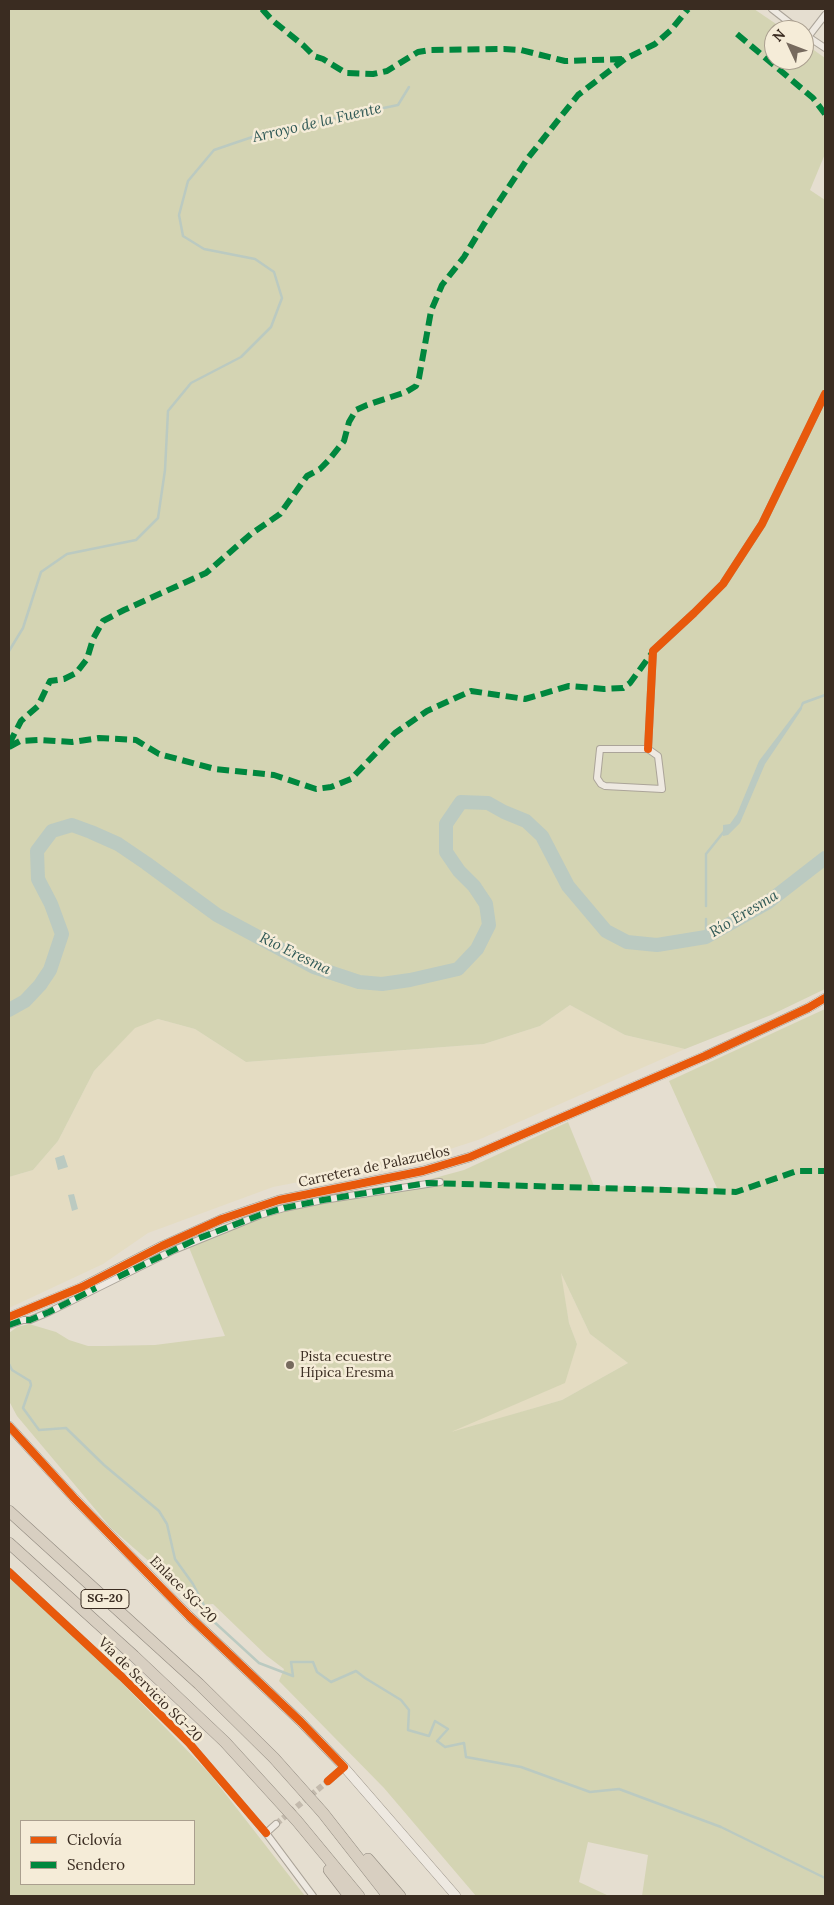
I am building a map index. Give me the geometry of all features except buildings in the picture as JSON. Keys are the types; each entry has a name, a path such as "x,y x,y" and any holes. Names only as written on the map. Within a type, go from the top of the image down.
{"highway":[{"name":"SG-20","path":"9,1511 199,1684 274,1758 323,1813 388,1896"},
{"name":"SG-20","path":"9,1543 134,1656 225,1742 298,1820 358,1896"},
{"path":"323,1813 378,1869 400,1896"},
{"path":"298,1820 317,1854 348,1896"}],"street":[{"path":"772,9 786,20"},
{"path":"814,27 825,15"},
{"path":"814,41 825,48"},
{"path":"648,749 653,651 723,584 762,524 825,394"},
{"path":"600,749 648,749 658,756 662,789 605,786 600,784 597,778 600,749"},
{"name":"Carretera de Palazuelos","path":"9,1317 82,1287 162,1246 222,1219 284,1199 423,1171 470,1157 705,1056 808,1008 825,998"},
{"path":"9,1325 30,1320 49,1312 174,1250 260,1215 323,1200 440,1182"},
{"name":"Enlace SG-20","path":"9,1426 74,1498 189,1616 301,1722 344,1767 456,1896"},
{"name":"Vía de Servicio SG-20","path":"9,1572 122,1677 189,1743 266,1833 313,1896"},
{"path":"328,1782 344,1767"},
{"path":"266,1833 276,1824"}],"shaded area":[{"path":"803,703 802,709 765,764 740,823 728,835 723,836 723,825 730,824 737,814 759,761"},
{"path":"570,1005 625,1035 685,1049 478,1140 422,1158 273,1187 148,1233 103,1264 9,1308 9,1177 33,1170 58,1141 94,1071 135,1027 158,1019 195,1029 246,1062 484,1044 540,1026"},
{"path":"64,1155 68,1167 58,1170 55,1158"},
{"path":"74,1194 78,1209 72,1211 68,1195"},
{"path":"560,1271 590,1334 628,1363 562,1400 446,1434 577,1344 569,1323"}],"green space":[{"path":"9,9 754,9 770,20 764,20 764,70 814,70 814,50 825,58 825,154 810,190 825,200 825,989 771,1015 685,1049 625,1035 570,1005 540,1026 484,1044 246,1062 195,1029 158,1019 135,1028 94,1071 58,1141 33,1170 9,1177"},
{"path":"825,1009 825,1896 642,1896 648,1855 588,1842 579,1882 609,1896 476,1896 384,1788 279,1681 284,1669 267,1656 213,1604 199,1605 111,1528 17,1416 9,1401 9,1333 17,1327 29,1324 56,1332 69,1340 88,1346 155,1345 225,1336 188,1245 284,1208 383,1192 464,1170 568,1122 594,1186 717,1188 669,1081","holes":["561,1273 590,1334 628,1363 562,1400 451,1432 565,1383 577,1344 569,1323"]},
{"path":"9,1566 210,1774 305,1896 9,1896"}],"waterway":[{"name":"Arroyo de la Fuente","path":"9,651 23,628 41,572 67,554 136,540 158,518 165,470 168,411 191,383 241,357 271,327 282,298 274,272 255,259 204,249 183,236 179,215 188,181 214,150 264,133 398,105 409,87"},
{"path":"802,705 825,695"},
{"name":"Río Eresma","path":"9,1010 25,1001 40,985 50,970 62,934 51,904 38,879 37,851 52,831 72,825 118,844 217,915 314,967 359,982 382,984 458,969 477,949 489,925 486,904 446,852 446,824 461,802 488,803 526,821 542,836 568,886 606,931 627,942 657,945 706,937 767,903 825,858"},
{"path":"706,906 706,854 726,829"},
{"path":"706,919 706,937"},
{"path":"9,1364 12,1370 30,1381 31,1385 23,1408 39,1430 66,1428 104,1465 159,1511 167,1524 175,1559 193,1584 211,1619 259,1663 293,1676 291,1662 313,1662 317,1672 331,1682 356,1671 401,1700 409,1710 408,1730 429,1736 435,1721 448,1729 437,1741 445,1747 464,1743 466,1757 521,1767 590,1792 619,1789 721,1827 825,1878"}],"tunnel":[{"path":"276,1824 328,1781"}],"marked path":[{"path":"262,9 314,56 323,59 346,73 373,74 387,71 418,52 430,50 521,50 565,61 625,59"},
{"path":"9,744 21,721 38,706 50,681 64,679 76,673 87,659 93,639 103,621 206,573 251,534 280,514 307,476 320,469 344,441 349,422 356,410 406,392 416,386 431,311 442,285 464,257 528,158 578,95 625,59 655,44 671,30 688,9"},
{"path":"737,34 813,98 825,114"},
{"path":"9,747 20,741 72,742 99,738 136,740 159,754 215,769 274,775 316,789 331,787 351,779 395,733 427,711 471,691 525,699 569,686 604,689 623,688 630,683 652,653"},
{"path":"118,1277 197,1239 260,1215 323,1200 427,1183 736,1192 797,1171 825,1171"},
{"path":"9,1325 23,1320 30,1320 49,1312 96,1288"}],"cycle path":[{"path":"648,749 653,651 723,584 762,524 825,394"},
{"path":"9,1317 82,1287 162,1246 222,1219 279,1200 423,1171 470,1157 705,1056 808,1008 825,998"},
{"path":"9,1426 74,1498 189,1616 301,1722 344,1767 328,1781"},
{"path":"9,1572 122,1677 189,1743 266,1833"}],"place":[{"name":"Pista ecuestre Hípica Eresma","path":"290,1365"}]}
